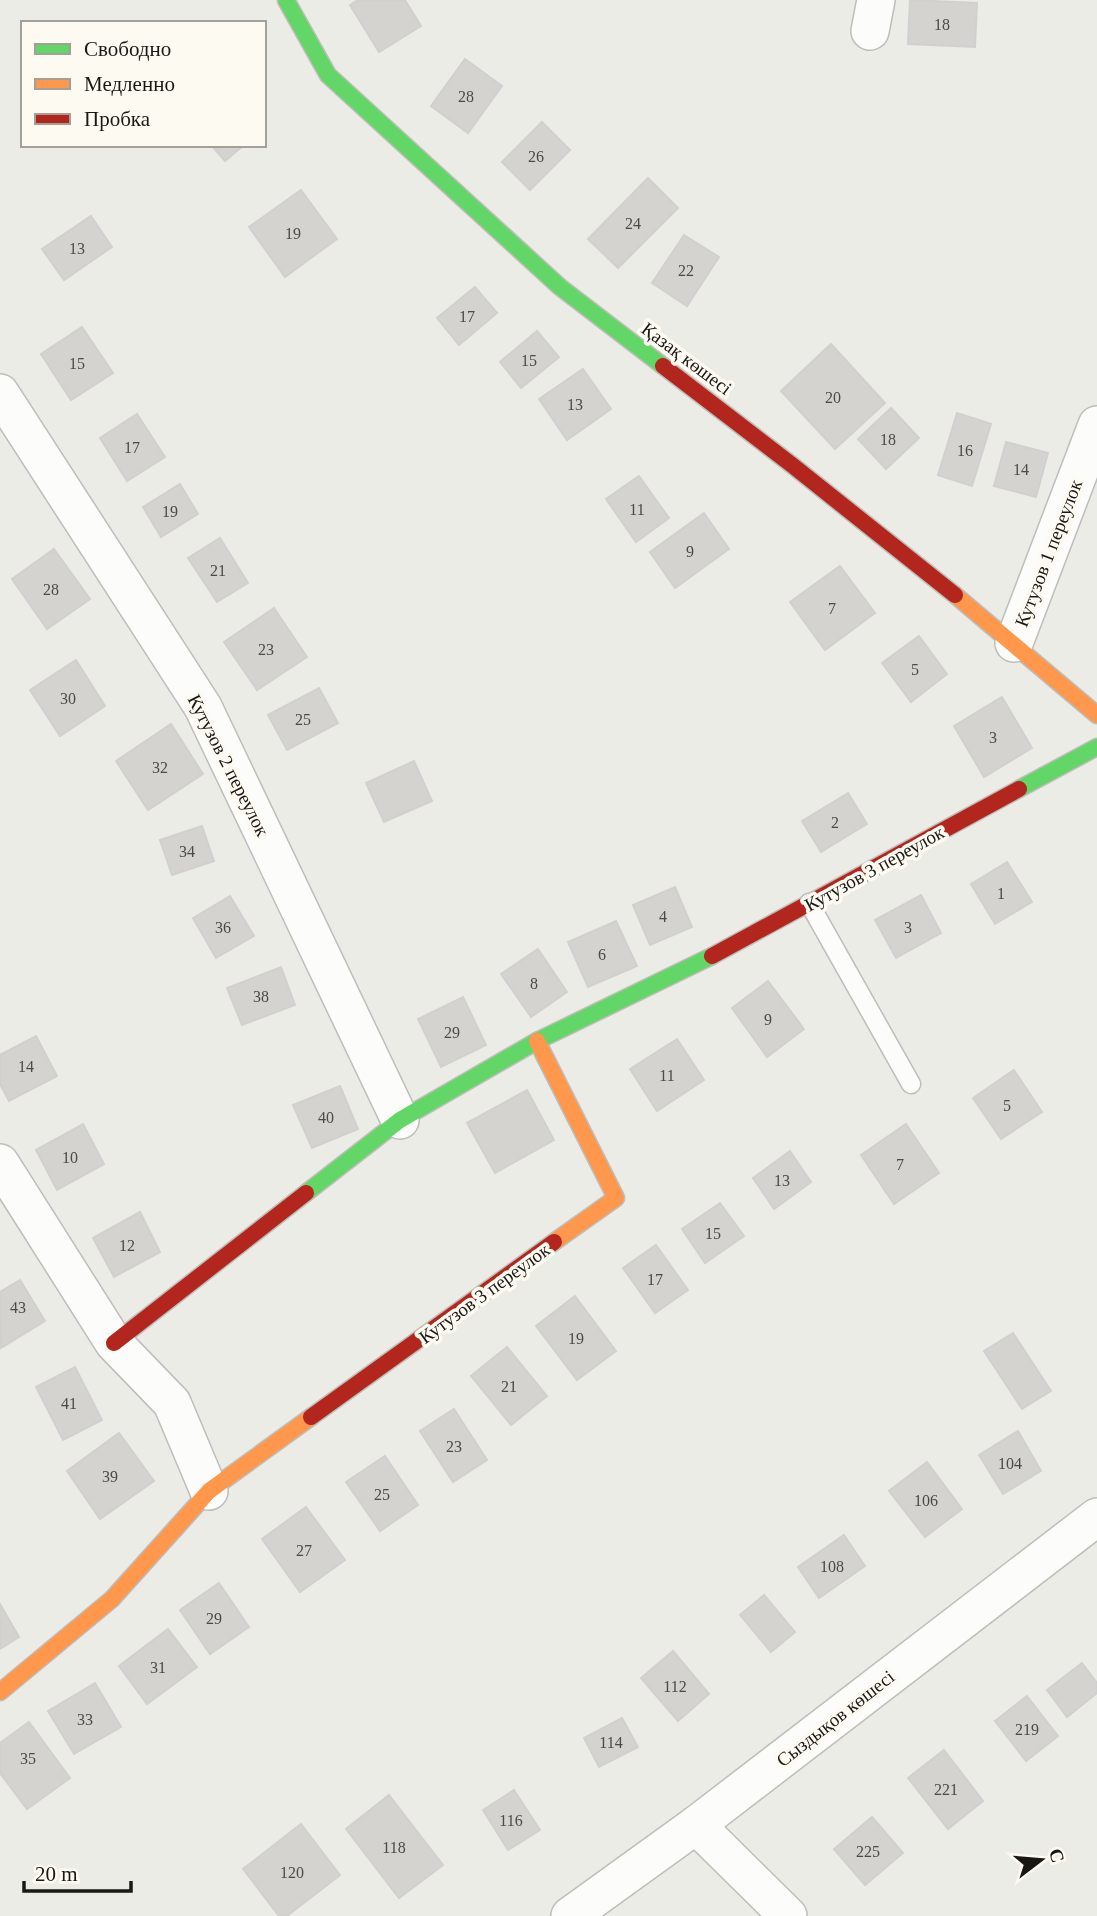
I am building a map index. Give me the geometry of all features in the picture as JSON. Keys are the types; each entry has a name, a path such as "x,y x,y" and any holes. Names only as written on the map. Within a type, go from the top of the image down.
{"street":[{"name":"Қазақ көшесі","path":"286,0 328,75 560,287 792,464 1014,643 1097,715"},
{"name":"Кутузов 2 переулок","path":"0,393 203,707 400,1120"},
{"name":"Кутузов 1 переулок","path":"1014,643 1097,425"},
{"name":"Кутузов 3 переулок","path":"114,1343 400,1120 537,1041 734,945 1097,747"},
{"name":"Кутузов 3 переулок","path":"0,1692 113,1599 209,1491 616,1198 537,1041"},
{"path":"0,1163 114,1343 172,1403 209,1491"},
{"name":"Сыздықов көшесі","path":"570,1916 696,1825 1097,1517"},
{"path":"696,1825 788,1916"}],"lane":[{"path":"809,903 911,1084"}],"building":[{"path":"358,0 405,0 421,26 379,52 350,5"},
{"path":"910,0 977,3 975,47 908,44"},
{"path":"465,59 502,86 468,133 431,106"},
{"path":"542,122 570,150 530,190 502,162"},
{"path":"213,147 242,147 225,161"},
{"path":"648,178 678,208 618,268 588,239"},
{"path":"301,190 337,239 285,277 249,227"},
{"path":"91,216 112,247 64,280 42,249"},
{"path":"684,235 719,257 687,306 652,283"},
{"path":"475,287 497,313 459,345 437,318"},
{"path":"82,327 113,373 71,400 41,354"},
{"path":"537,331 559,357 521,388 500,362"},
{"path":"831,344 885,403 835,449 781,391"},
{"path":"583,369 611,409 567,440 539,399"},
{"path":"891,408 919,438 886,469 858,439"},
{"path":"957,413 991,424 972,486 938,475"},
{"path":"137,414 165,457 127,481 100,438"},
{"path":"1006,442 1048,453 1036,497 994,486"},
{"path":"639,476 669,518 636,542 606,499"},
{"path":"180,484 198,514 161,537 143,507"},
{"path":"704,513 729,549 675,588 650,552"},
{"path":"220,538 248,583 217,602 188,558"},
{"path":"54,549 90,599 47,629 12,579"},
{"path":"840,566 875,613 825,650 790,602"},
{"path":"274,608 307,657 257,690 224,642"},
{"path":"919,636 947,674 911,702 882,663"},
{"path":"76,660 105,706 60,736 30,690"},
{"path":"319,688 338,723 287,750 268,715"},
{"path":"1002,697 1032,748 984,777 954,726"},
{"path":"171,724 203,774 148,810 116,761"},
{"path":"414,761 432,801 384,822 366,783"},
{"path":"848,793 867,824 821,852 802,821"},
{"path":"202,826 214,861 172,875 160,840"},
{"path":"1007,862 1032,902 995,924 971,884"},
{"path":"675,887 692,927 650,945 633,905"},
{"path":"921,895 941,933 896,958 875,920"},
{"path":"230,896 254,936 216,958 193,918"},
{"path":"616,921 637,966 588,987 568,942"},
{"path":"538,949 567,992 531,1017 501,974"},
{"path":"281,967 295,1005 242,1025 227,988"},
{"path":"768,981 804,1029 767,1057 732,1008"},
{"path":"463,997 486,1045 441,1067 418,1019"},
{"path":"36,1036 57,1076 9,1101 0,1084 0,1055"},
{"path":"677,1039 704,1080 657,1111 630,1069"},
{"path":"1014,1070 1042,1112 1001,1139 973,1098"},
{"path":"340,1086 358,1129 312,1148 293,1105"},
{"path":"527,1090 554,1140 495,1173 467,1123"},
{"path":"83,1124 104,1164 57,1190 36,1150"},
{"path":"906,1124 939,1173 894,1204 861,1155"},
{"path":"790,1151 811,1182 774,1209 753,1178"},
{"path":"720,1203 744,1236 705,1263 682,1229"},
{"path":"140,1212 160,1252 114,1277 93,1238"},
{"path":"656,1245 688,1290 655,1313 623,1268"},
{"path":"20,1280 45,1321 1,1348 0,1292"},
{"path":"575,1296 616,1351 577,1380 536,1326"},
{"path":"1013,1333 1051,1391 1022,1409 984,1351"},
{"path":"507,1347 547,1396 511,1425 471,1376"},
{"path":"75,1367 102,1420 63,1440 36,1387"},
{"path":"454,1409 487,1460 453,1482 420,1431"},
{"path":"1018,1431 1041,1471 1003,1494 979,1455"},
{"path":"119,1433 154,1481 100,1519 67,1471"},
{"path":"385,1456 418,1505 380,1531 346,1482"},
{"path":"927,1462 962,1509 925,1537 889,1491"},
{"path":"306,1507 345,1560 300,1592 262,1539"},
{"path":"844,1535 865,1566 819,1598 798,1567"},
{"path":"219,1583 249,1627 210,1654 180,1610"},
{"path":"764,1595 795,1632 771,1652 740,1615"},
{"path":"0,1604 19,1637 0,1649"},
{"path":"168,1629 197,1667 147,1704 119,1666"},
{"path":"673,1651 709,1694 678,1721 641,1678"},
{"path":"1082,1663 1097,1683 1097,1693 1067,1717 1047,1690"},
{"path":"95,1683 121,1727 74,1754 48,1711"},
{"path":"1027,1696 1058,1736 1026,1761 995,1721"},
{"path":"622,1718 638,1747 599,1767 584,1738"},
{"path":"29,1722 70,1778 27,1809 0,1773 0,1743"},
{"path":"944,1750 983,1801 948,1829 908,1778"},
{"path":"514,1790 540,1830 508,1850 483,1810"},
{"path":"389,1795 443,1865 399,1898 346,1829"},
{"path":"872,1817 903,1853 865,1885 834,1849"},
{"path":"301,1824 340,1875 287,1916 279,1916 243,1869"}],"traffic: fast":[{"path":"286,0 328,75 560,287 663,366"},
{"path":"1019,789 1097,747"},
{"path":"306,1193 400,1120 537,1041 712,956"}],"traffic: slow":[{"path":"955,595 1097,715"},
{"path":"537,1041 616,1198 554,1242"},
{"path":"0,1692 112,1599 209,1491 311,1417"}],"traffic: jam":[{"path":"663,366 955,595"},
{"path":"712,956 1019,789"},
{"path":"114,1343 306,1193"},
{"path":"311,1417 554,1242"}]}
